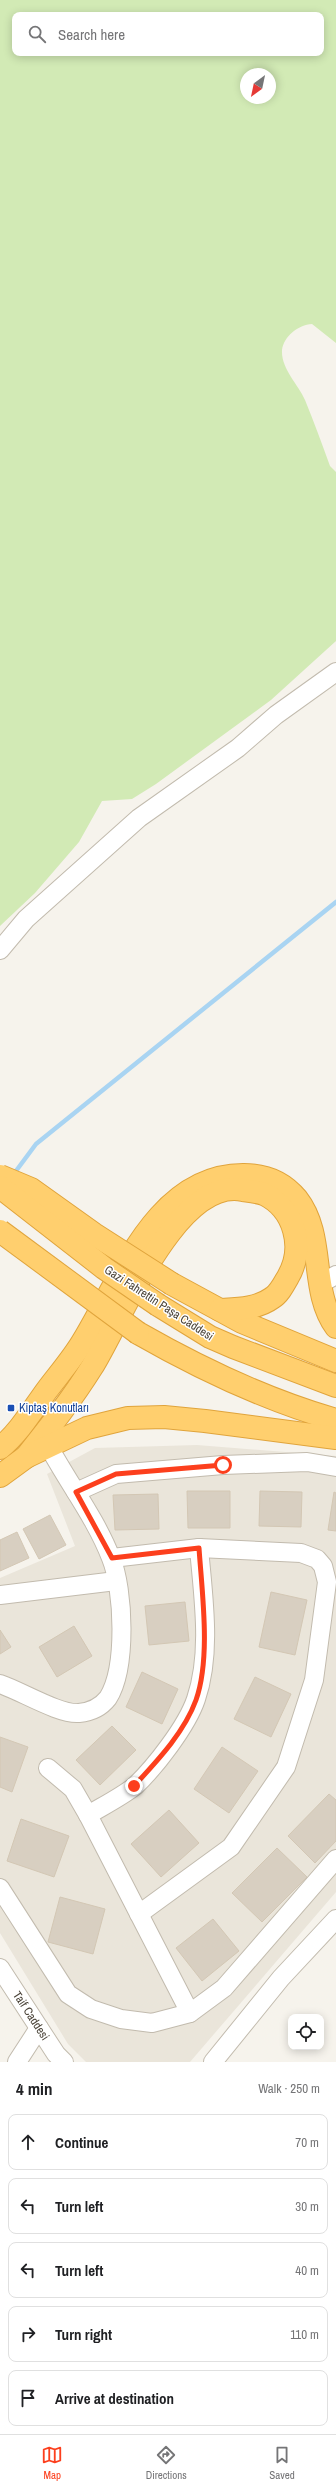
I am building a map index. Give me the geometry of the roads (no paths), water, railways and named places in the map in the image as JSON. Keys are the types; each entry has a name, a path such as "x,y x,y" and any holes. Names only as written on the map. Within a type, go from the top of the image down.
{"highway":[{"path":"0,1448 25,1420 83,1342 138,1245 171,1204 196,1185 232,1175 260,1175 277,1182 297,1199 313,1233 328,1279 326,1313 336,1327"},
{"path":"0,1176 31,1189 94,1234 172,1284 242,1322 336,1361"},
{"name":"Gazi Fahrettin Paşa Caddesi","path":"0,1187 104,1268 158,1305 210,1337 233,1348 336,1386"},
{"path":"26,1457 66,1406 92,1366 154,1252 186,1213 205,1200 222,1192 240,1189 264,1194 282,1208 296,1232 296,1256 291,1272 272,1298 241,1309 220,1310"},
{"path":"0,1232 138,1333 225,1379 306,1411 336,1420"},
{"path":"0,1476 26,1457 87,1428 128,1418 164,1417 198,1420 336,1438"}],"street":[{"path":"0,950 26,919 139,818 238,748 276,716 336,672"},
{"path":"0,1684 67,1712 89,1712 99,1707 112,1689 120,1659 121,1602 112,1558 76,1492 49,1447"},
{"path":"76,1492 116,1474 223,1465 307,1462 336,1467"},
{"path":"112,1558 199,1548 301,1553 313,1557 323,1566 327,1582 314,1680 286,1767 231,1847 139,1914"},
{"path":"88,1815 134,1786 159,1759 178,1732 196,1700 202,1666 205,1627 199,1548"},
{"path":"0,1595 116,1581"},
{"path":"48,1768 73,1789 88,1815 190,2013"},
{"path":"0,1888 68,1994 91,2009 121,2019 152,2023 190,2013 224,1988 336,1859"},
{"path":"213,2062 281,1978 336,1919"},
{"name":"Taif Caddesi","path":"0,1968 56,2054 64,2062"},
{"path":"17,2062 39,2028"}],"waterway":[{"path":"13,1175 36,1144 336,902"}],"place":[{"name":"Kiptaş Konutları","path":"11,1408"}]}
